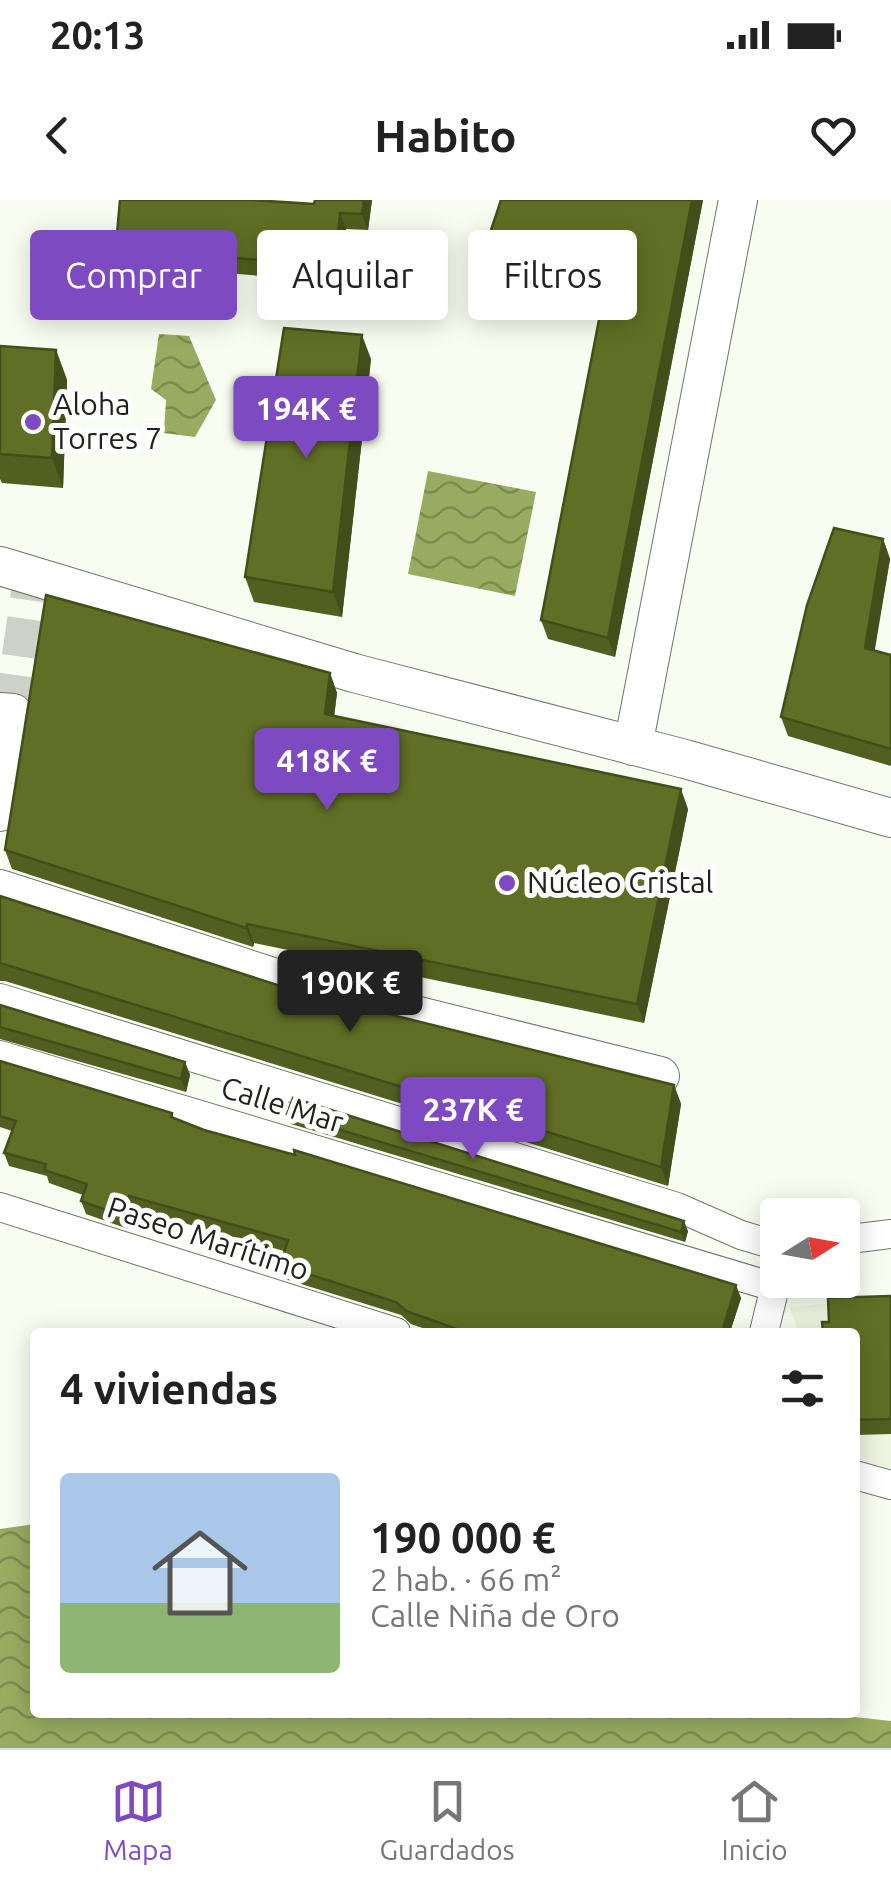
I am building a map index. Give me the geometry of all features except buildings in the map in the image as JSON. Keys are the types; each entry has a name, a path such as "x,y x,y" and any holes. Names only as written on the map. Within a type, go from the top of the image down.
{"street":[{"path":"633,746 738,200"},
{"path":"16,572 354,673 891,818"},
{"path":"0,812 7,712"},
{"path":"0,888 310,989 660,1076"},
{"path":"0,998 678,1207 760,1241"},
{"name":"Calle Mar","path":"0,1055 760,1275"},
{"name":"Paseo Marítimo","path":"0,1207 383,1328"},
{"path":"860,1238 891,1234"},
{"path":"765,1328 772,1298"},
{"path":"860,1476 891,1485"}],"shaded area":[{"path":"891,1297 891,1469 860,1461 860,1328 797,1328 790,1307"}],"water":[{"path":"159,334 189,336 216,400 195,437 164,433 166,400 151,389"},
{"path":"428,471 536,492 515,596 408,574"},
{"path":"30,1525 30,1718 860,1718 891,1721 891,1748 0,1748 0,1529"}],"tunnel":[{"path":"13,713 32,578"}],"place":[{"name":"Aloha Torres 7","path":"33,422"},
{"name":"Núcleo Cristal","path":"507,883"}]}
